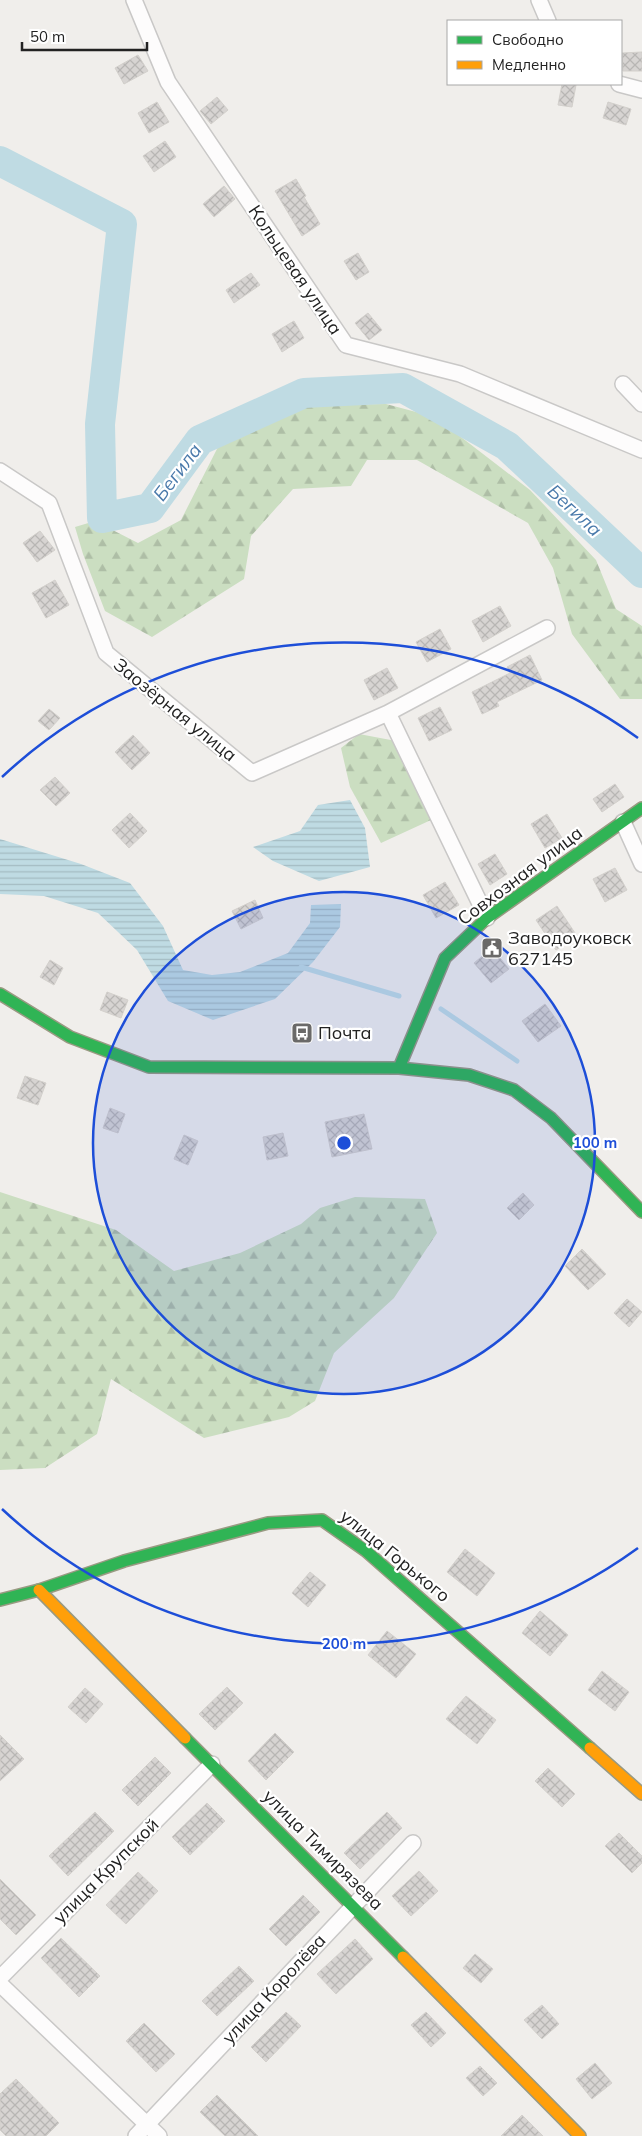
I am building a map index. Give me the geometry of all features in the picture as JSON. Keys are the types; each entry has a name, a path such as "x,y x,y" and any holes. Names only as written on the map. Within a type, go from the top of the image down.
{"street":[{"name":"Кольцевая улица","path":"134,0 168,82 346,345 460,374 642,450"},
{"path":"540,0 548,20"},
{"path":"622,85 642,90"},
{"path":"623,384 642,404"},
{"name":"Заозёрная улица","path":"0,471 49,503 106,653 252,773 388,713"},
{"path":"487,918 388,713 547,628"},
{"name":"Совхозная улица","path":"398,1068 446,958 487,918 642,808"},
{"path":"623,822 642,864"},
{"path":"0,994 70,1037 149,1067 398,1068 469,1075 514,1090 551,1118 642,1212"},
{"name":"улица Горького","path":"0,1600 39,1590 124,1561 268,1523 322,1520 366,1551 642,1794"},
{"name":"улица Тимирязева","path":"39,1590 580,2136"},
{"name":"улица Крупской","path":"0,1978 212,1764"},
{"name":"улица Королёва","path":"136,2136 353,1905 413,1844"},
{"path":"0,1984 159,2136"}],"green space":[{"path":"386,404 435,417 530,490 596,560 616,609 642,626 642,699 620,699 572,634 553,568 528,523 417,460 367,460 351,486 293,489 251,536 244,579 152,637 105,611 83,554 75,527 95,521 138,543 181,520 221,441 312,405"},
{"path":"359,734 396,741 431,820 381,843 350,787 341,748"},
{"path":"0,1192 116,1230 174,1271 240,1253 301,1224 320,1208 355,1197 425,1199 437,1233 394,1298 334,1353 315,1401 289,1417 204,1438 111,1379 97,1434 45,1468 0,1470"}],"water":[{"path":"350,800 365,828 370,867 319,881 273,861 253,847 300,831 318,805"},
{"path":"0,839 81,864 130,883 163,926 183,970 212,975 240,972 288,953 310,923 311,905 341,904 340,927 313,962 275,999 213,1020 168,1001 137,950 98,913 44,896 0,894"}],"building":[{"path":"642,52 642,71 623,71 622,53"},
{"path":"138,55 148,71 124,84 115,68"},
{"path":"562,85 576,85 572,107 558,105"},
{"path":"217,97 228,110 211,124 200,111"},
{"path":"157,102 169,122 149,133 138,113"},
{"path":"608,102 631,109 626,125 603,118"},
{"path":"165,141 176,157 154,172 143,156"},
{"path":"296,179 320,224 302,236 275,191"},
{"path":"224,186 235,199 214,217 203,204"},
{"path":"358,253 369,272 356,280 344,261"},
{"path":"251,273 260,285 234,303 226,290"},
{"path":"368,313 382,330 369,340 355,323"},
{"path":"294,321 304,338 282,352 272,334"},
{"path":"40,531 55,550 37,562 23,543"},
{"path":"55,580 69,605 46,618 32,593"},
{"path":"500,606 511,626 483,642 472,621"},
{"path":"440,629 451,649 427,662 416,642"},
{"path":"530,655 542,680 497,702 499,706 482,714 472,692 510,673 507,667"},
{"path":"387,668 398,688 374,700 364,680"},
{"path":"440,707 452,730 429,741 418,718"},
{"path":"49,709 60,718 49,730 38,721"},
{"path":"133,735 150,753 132,770 115,752"},
{"path":"55,777 70,793 56,806 40,790"},
{"path":"615,784 624,797 602,812 593,799"},
{"path":"130,813 147,831 129,848 112,830"},
{"path":"547,814 562,838 545,848 531,824"},
{"path":"495,854 507,874 490,885 478,864"},
{"path":"615,868 627,890 605,902 593,879"},
{"path":"445,882 459,905 436,918 423,895"},
{"path":"255,900 263,918 241,929 232,911"},
{"path":"557,906 577,936 556,950 536,920"},
{"path":"492,948 509,969 491,983 474,963"},
{"path":"50,960 63,968 54,985 40,977"},
{"path":"107,992 128,1000 121,1018 100,1010"},
{"path":"545,1004 561,1026 538,1042 522,1021"},
{"path":"25,1076 46,1083 38,1105 17,1098"},
{"path":"110,1108 125,1114 118,1133 103,1128"},
{"path":"364,1114 372,1149 332,1157 325,1122"},
{"path":"283,1133 288,1156 267,1160 263,1137"},
{"path":"184,1135 198,1141 188,1165 174,1159"},
{"path":"523,1193 534,1205 519,1220 507,1208"},
{"path":"582,1249 606,1274 588,1290 565,1266"},
{"path":"627,1299 642,1312 629,1327 614,1313"},
{"path":"465,1549 495,1573 477,1596 447,1572"},
{"path":"310,1572 326,1585 308,1607 292,1593"},
{"path":"540,1611 568,1635 550,1656 522,1633"},
{"path":"387,1631 416,1654 396,1678 368,1655"},
{"path":"602,1671 629,1692 615,1711 588,1690"},
{"path":"227,1687 243,1703 215,1730 199,1714"},
{"path":"85,1688 103,1704 86,1723 68,1707"},
{"path":"466,1696 496,1720 477,1744 446,1719"},
{"path":"275,1733 294,1752 266,1780 248,1761"},
{"path":"0,1735 24,1759 0,1781"},
{"path":"155,1757 171,1773 138,1806 122,1790"},
{"path":"548,1768 575,1794 562,1807 535,1781"},
{"path":"207,1803 225,1821 190,1855 172,1837"},
{"path":"95,1812 114,1831 68,1876 49,1856"},
{"path":"387,1812 402,1828 360,1869 344,1853"},
{"path":"619,1833 642,1856 642,1863 632,1873 605,1846"},
{"path":"419,1871 438,1891 411,1916 392,1896"},
{"path":"138,1872 158,1891 126,1924 106,1905"},
{"path":"0,1879 36,1915 16,1935 0,1919"},
{"path":"303,1895 320,1912 286,1946 269,1929"},
{"path":"61,1938 100,1976 79,1997 41,1958"},
{"path":"355,1939 373,1959 336,1994 317,1974"},
{"path":"475,1954 493,1969 481,1983 463,1968"},
{"path":"239,1966 254,1981 217,2016 202,2001"},
{"path":"542,2005 559,2024 542,2039 524,2020"},
{"path":"286,2012 301,2026 266,2062 251,2047"},
{"path":"426,2012 446,2033 431,2047 411,2025"},
{"path":"144,2023 175,2054 156,2072 126,2041"},
{"path":"595,2063 612,2083 592,2099 576,2079"},
{"path":"480,2066 497,2083 483,2096 466,2078"},
{"path":"16,2079 59,2123 46,2136 6,2136 0,2130 0,2094"},
{"path":"217,2095 258,2136 225,2136 200,2112"},
{"path":"522,2115 543,2136 501,2136"}],"waterway":[{"name":"Бегила","path":"0,161 122,224 100,424 102,518 150,508 200,440 304,393 403,388 507,446 642,573"},
{"path":"301,967 399,996"},
{"path":"441,1009 517,1061"}],"traffic: fast":[{"path":"399,1068 445,958 487,918 642,808"},
{"path":"0,994 70,1037 149,1067 399,1068 469,1075 514,1090 551,1118 642,1212"},
{"path":"0,1600 39,1590 124,1561 268,1523 322,1520 366,1551 590,1748"},
{"path":"185,1738 403,1957"}],"traffic: slow":[{"path":"39,1590 185,1738"},
{"path":"590,1748 642,1794"},
{"path":"403,1957 580,2136"}],"place":[{"name":"Заводоуковск 627145","path":"492,948"},
{"name":"Почта","path":"302,1033"}]}
